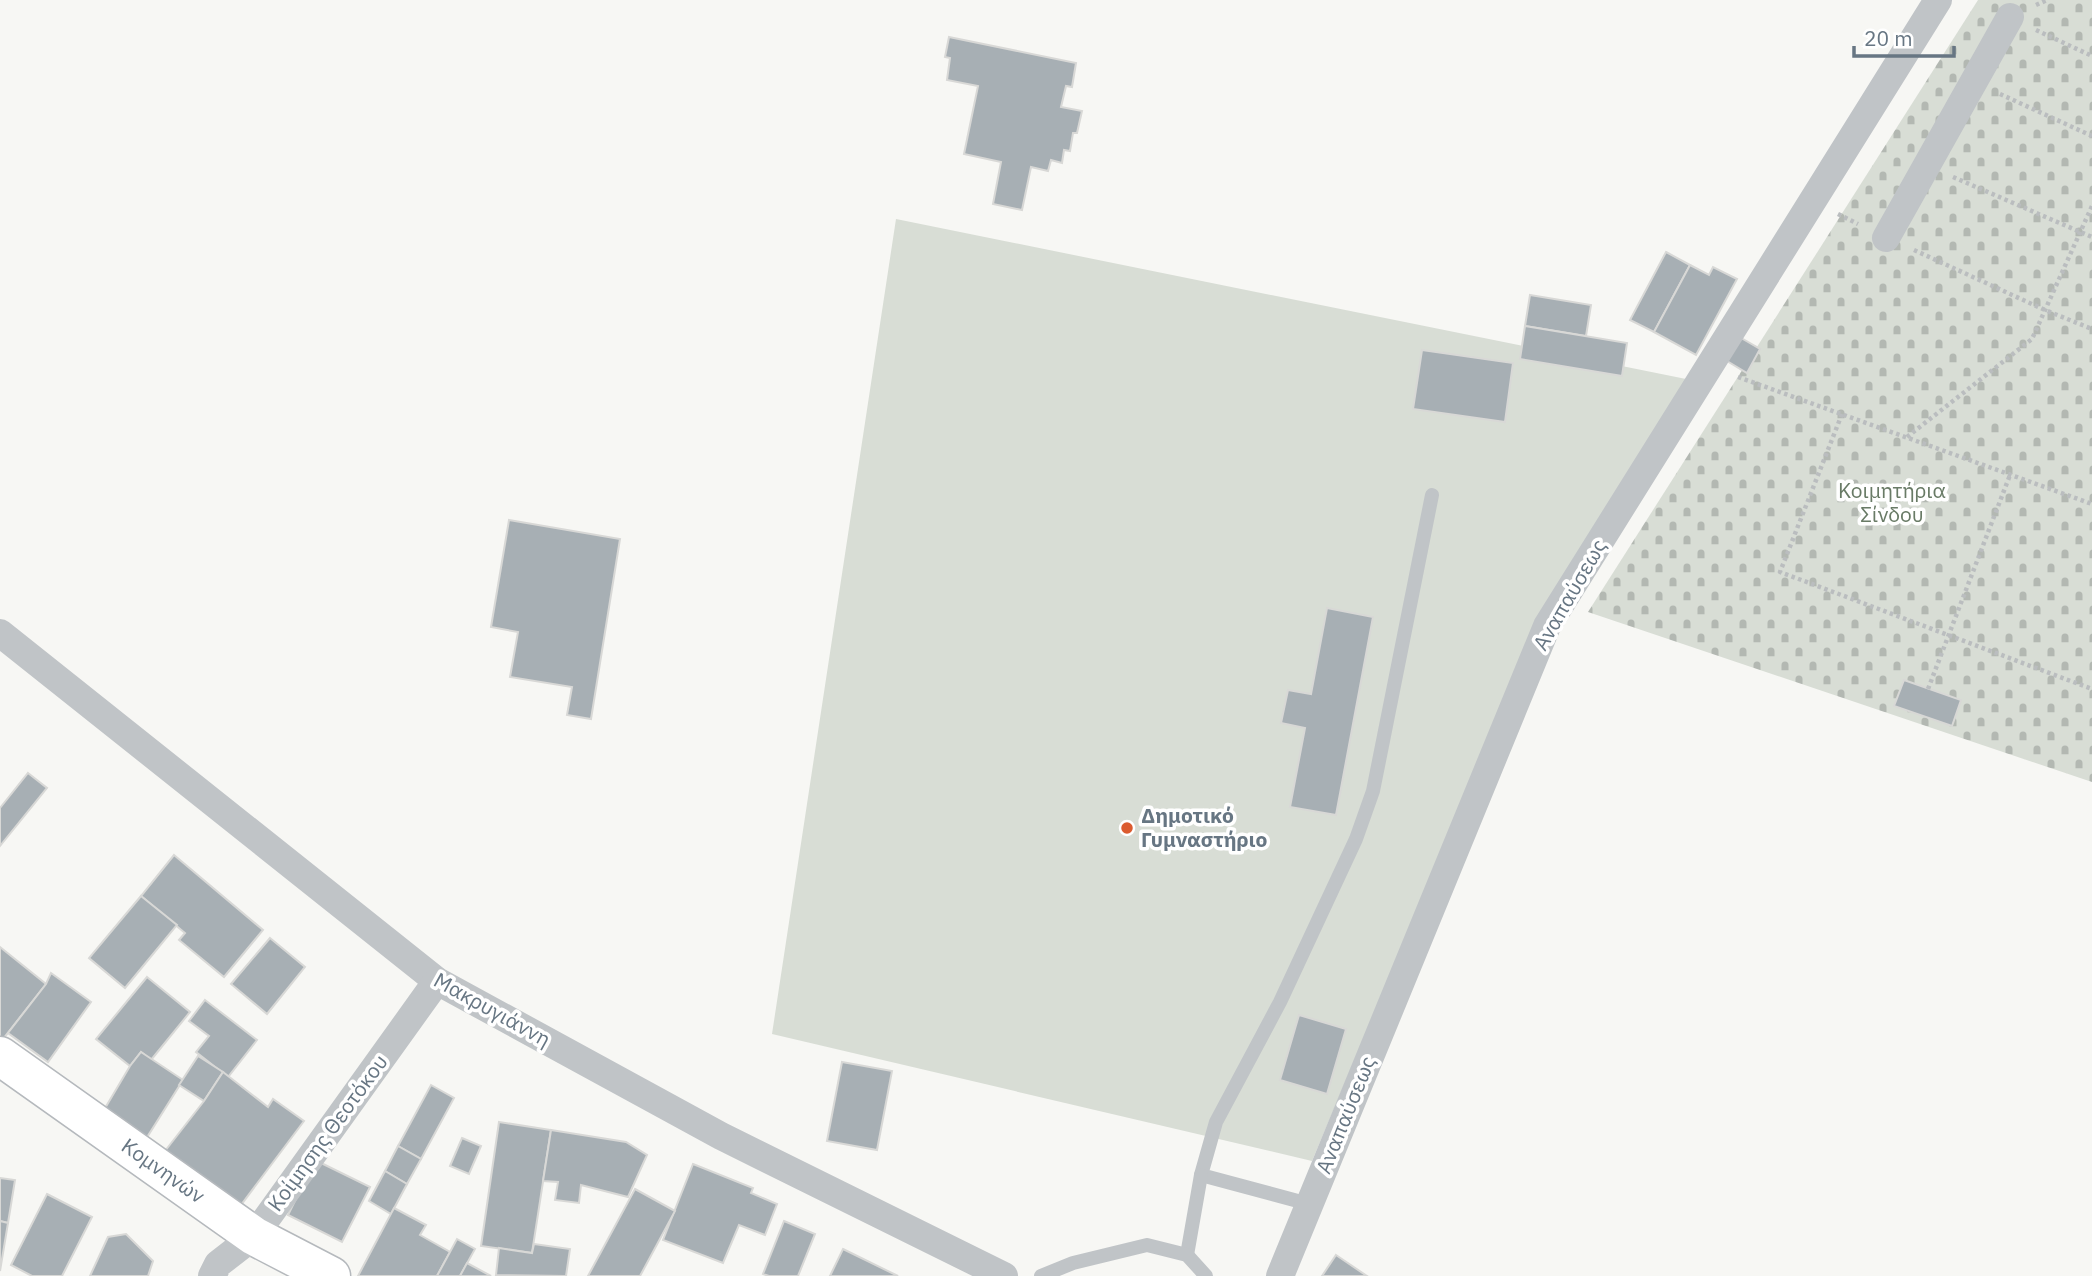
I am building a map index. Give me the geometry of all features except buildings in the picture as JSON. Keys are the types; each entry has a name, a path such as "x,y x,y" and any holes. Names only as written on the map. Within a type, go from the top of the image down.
{"main road":[{"name":"Κομνηνών","path":"0,1056 254,1236 331,1276"}],"street":[{"name":"Αναπαύσεως","path":"1280,1276 1547,626 1938,0"},
{"path":"1886,237 2010,17"},
{"name":"Μακρυγιάννη","path":"0,633 437,981 721,1136 1004,1276"},
{"name":"Κοίμησης Θεοτόκου","path":"212,1276 218,1264 254,1236 437,981"}],"lane":[{"path":"1186,1255 1201,1175 1216,1122 1280,1002 1356,839 1373,791 1432,495"},
{"path":"1201,1175 1309,1204"},
{"path":"1041,1276 1073,1263 1147,1245 1186,1255 1206,1276"}],"path":[{"path":"2010,17 2092,56"},
{"path":"1973,82 2092,136"},
{"path":"1926,166 2092,237"},
{"path":"1816,195 1840,216 2045,310 2092,328"},
{"path":"1906,437 2032,339 2092,206"},
{"path":"1712,363 1737,377 2092,504"},
{"path":"1842,414 1780,572 2092,689"},
{"path":"1928,689 2010,475"}],"green space":[{"name":"Κοιμητήρια Σίνδου","path":"1978,0 2092,0 2092,782 1588,612"},
{"name":"Δημοτικό Γυμναστήριο","path":"896,219 1691,380 1538,622 1312,1161 772,1034"}],"place":[{"name":"Δημοτικό Γυμναστήριο","path":"1127,828"}]}
